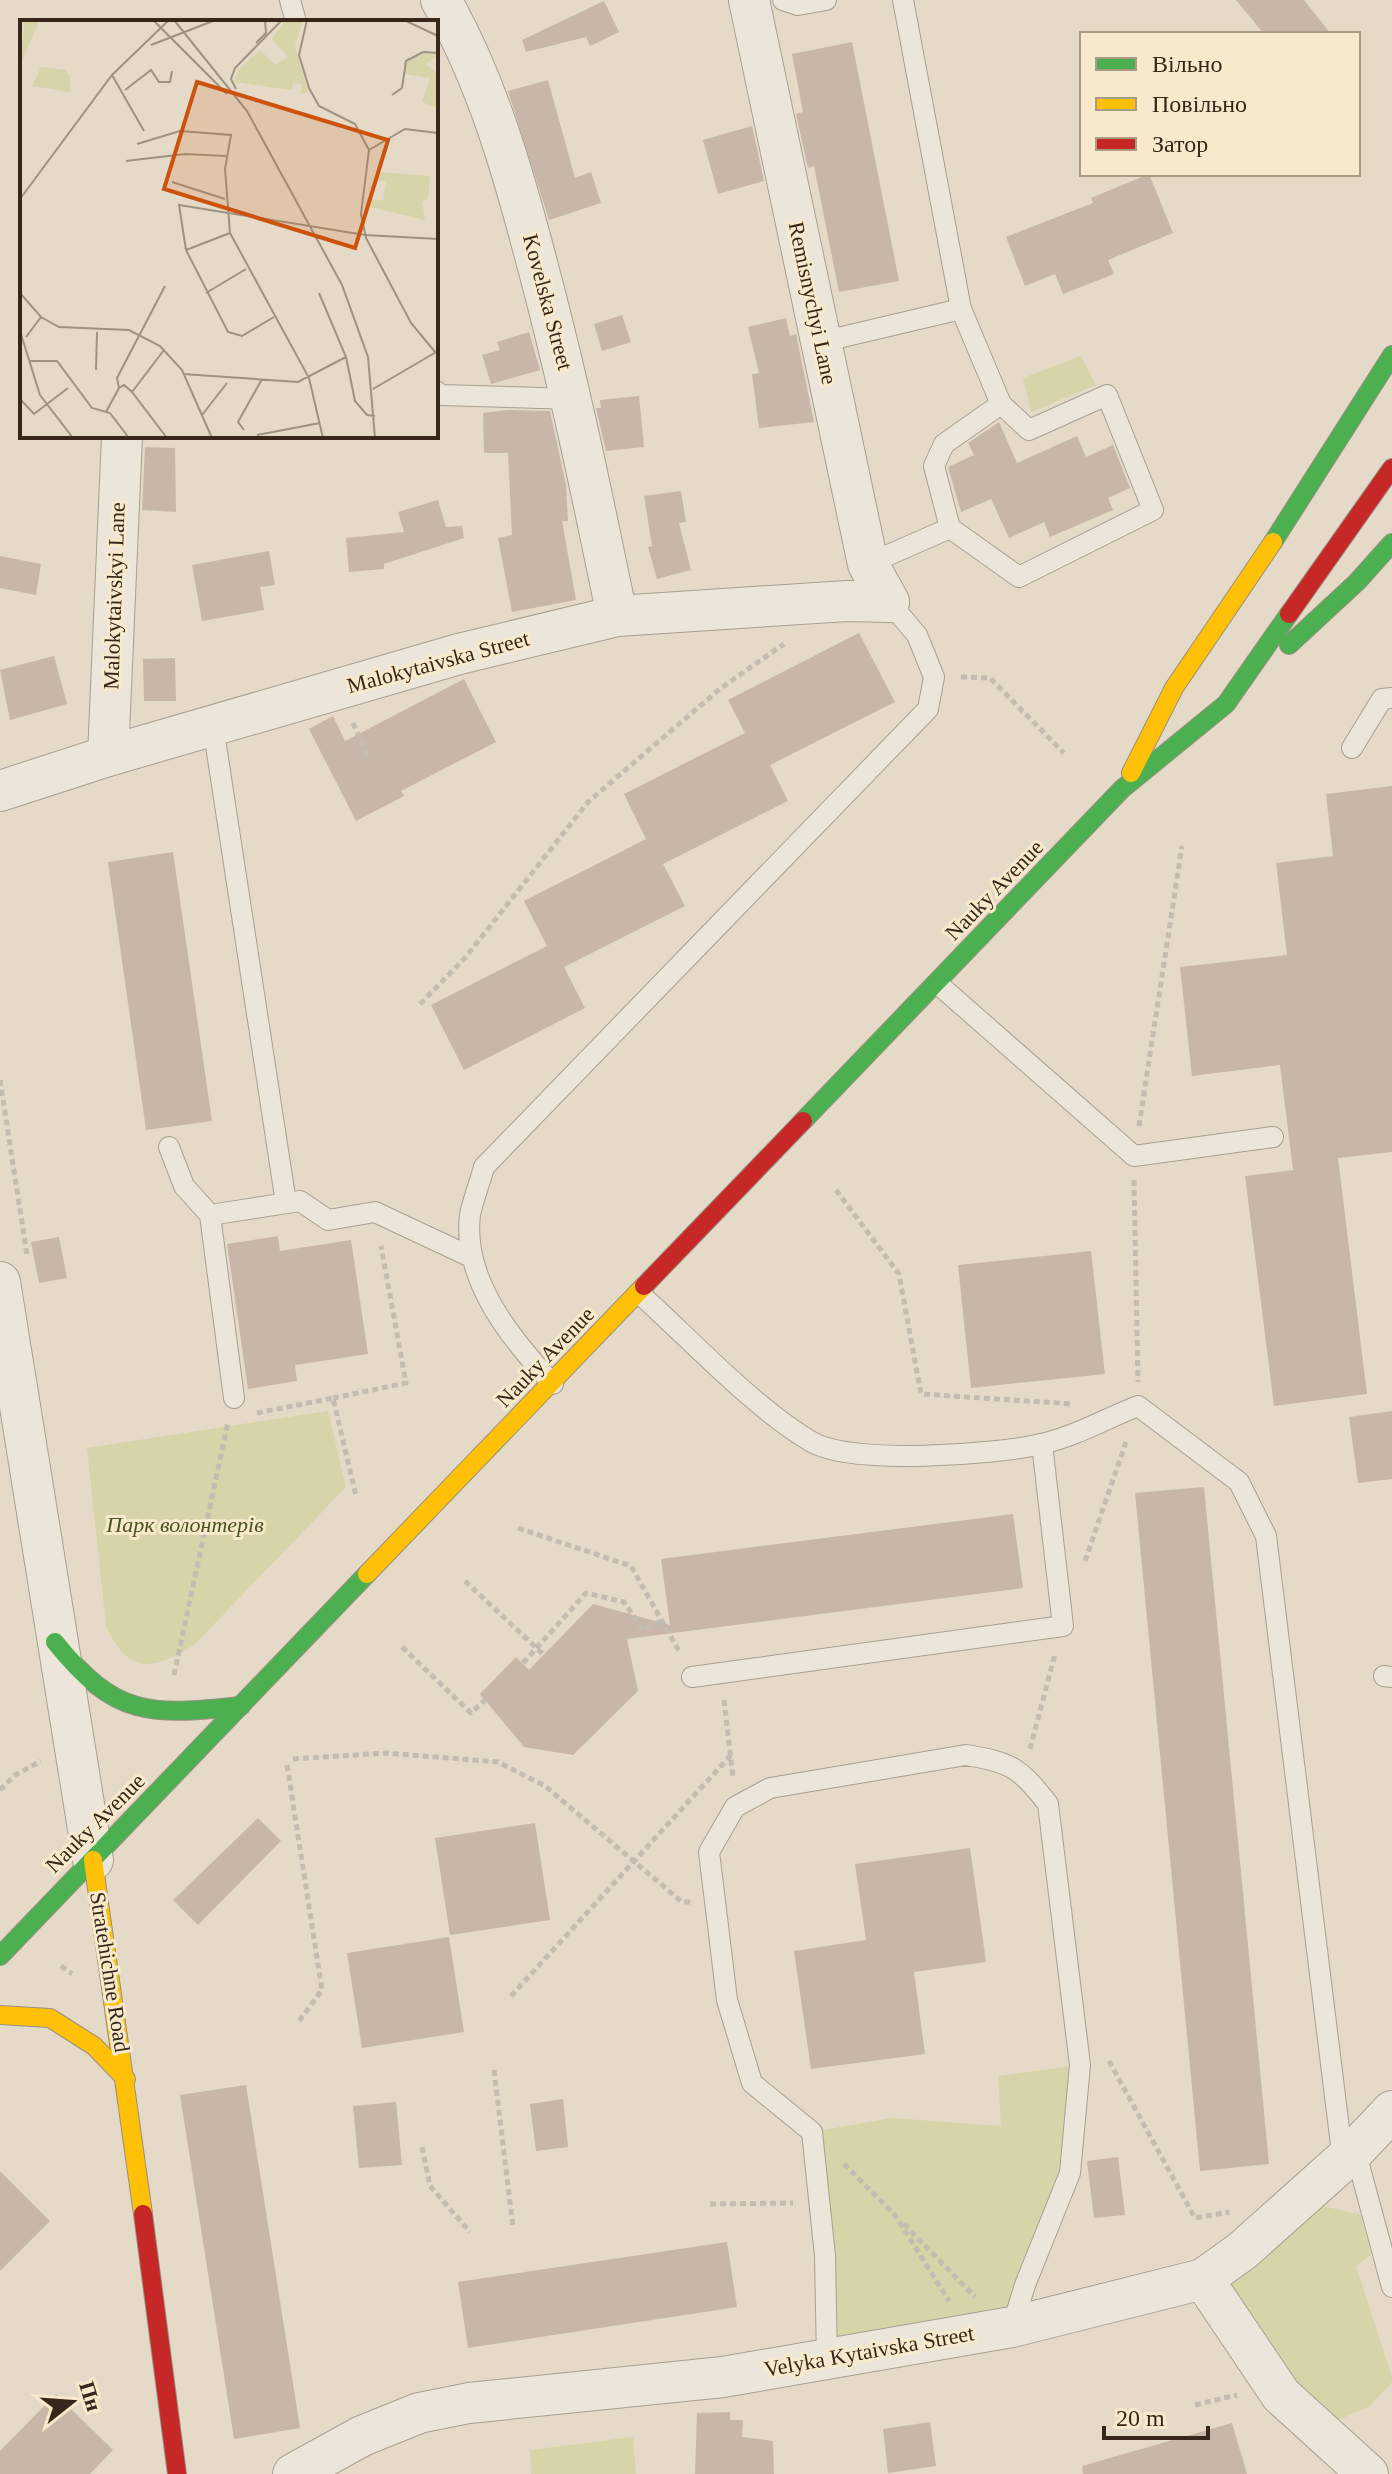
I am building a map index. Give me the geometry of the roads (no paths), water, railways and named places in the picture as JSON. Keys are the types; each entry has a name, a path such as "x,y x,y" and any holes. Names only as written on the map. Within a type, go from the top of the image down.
{"main road":[{"name":"Nauky Avenue","path":"1122,789 1174,688 1308,490 1392,355"},
{"name":"Nauky Avenue","path":"0,1956 640,1294 1122,789 1226,704 1392,468"},
{"path":"1226,704 1357,582 1392,543"},
{"path":"55,1642 75,1669 97,1689 127,1706 183,1712 241,1706"},
{"name":"Stratehichne Road","path":"93,1860 126,2079 177,2474"},
{"path":"0,2015 50,2018 94,2046 126,2079"}],"street":[{"name":"Kovelska Street","path":"441,0 460,34 496,121 573,399 617,616"},
{"name":"Remisnychyi Lane","path":"749,0 868,564 889,602"},
{"name":"Malokytaivskyi Lane","path":"108,756 122,438"},
{"name":"Malokytaivska Street","path":"0,791 108,756 459,654 617,616 847,601 889,602"},
{"name":"Stratehichne Road","path":"0,1282 8,1385 93,1860"},
{"name":"Velyka Kytaivska Street","path":"293,2474 362,2436 419,2413 469,2403 723,2377 827,2359 973,2316 1012,2327 1203,2279 1242,2251 1349,2155 1392,2111"},
{"path":"1203,2279 1281,2395 1368,2474"}],"lane":[{"path":"290,0 295,20"},
{"path":"783,0 798,5 826,0"},
{"path":"903,0 961,309 1001,404 1029,430 1107,395 1153,510 1019,577 950,528 934,466 944,444 1001,404"},
{"path":"821,342 961,309"},
{"path":"438,393 573,399"},
{"path":"868,564 950,528"},
{"path":"553,1384 508,1336 471,1257 470,1215 484,1167 928,709 934,677 917,635 889,602"},
{"path":"1352,748 1382,699 1392,698"},
{"path":"213,726 286,1203"},
{"path":"938,984 985,1029 1074,1101 1134,1156 1273,1137"},
{"path":"169,1147 184,1186 210,1215 234,1398"},
{"path":"210,1215 300,1201 328,1220 375,1212 471,1257"},
{"path":"640,1294 769,1411 813,1443 858,1456 920,1455 1042,1444 1138,1406 1239,1482 1266,1536 1349,2155 1392,2287"},
{"path":"692,1677 1063,1626 1042,1444"},
{"path":"827,2359 825,2256 812,2132 752,2083 727,2000 709,1852 735,1807 770,1788 966,1755 995,1760 1024,1773 1048,1804 1080,2065 1070,2173 1025,2285 1012,2327"}],"park label":[{"name":"Парк волонтерів","path":"185,1524"}]}
